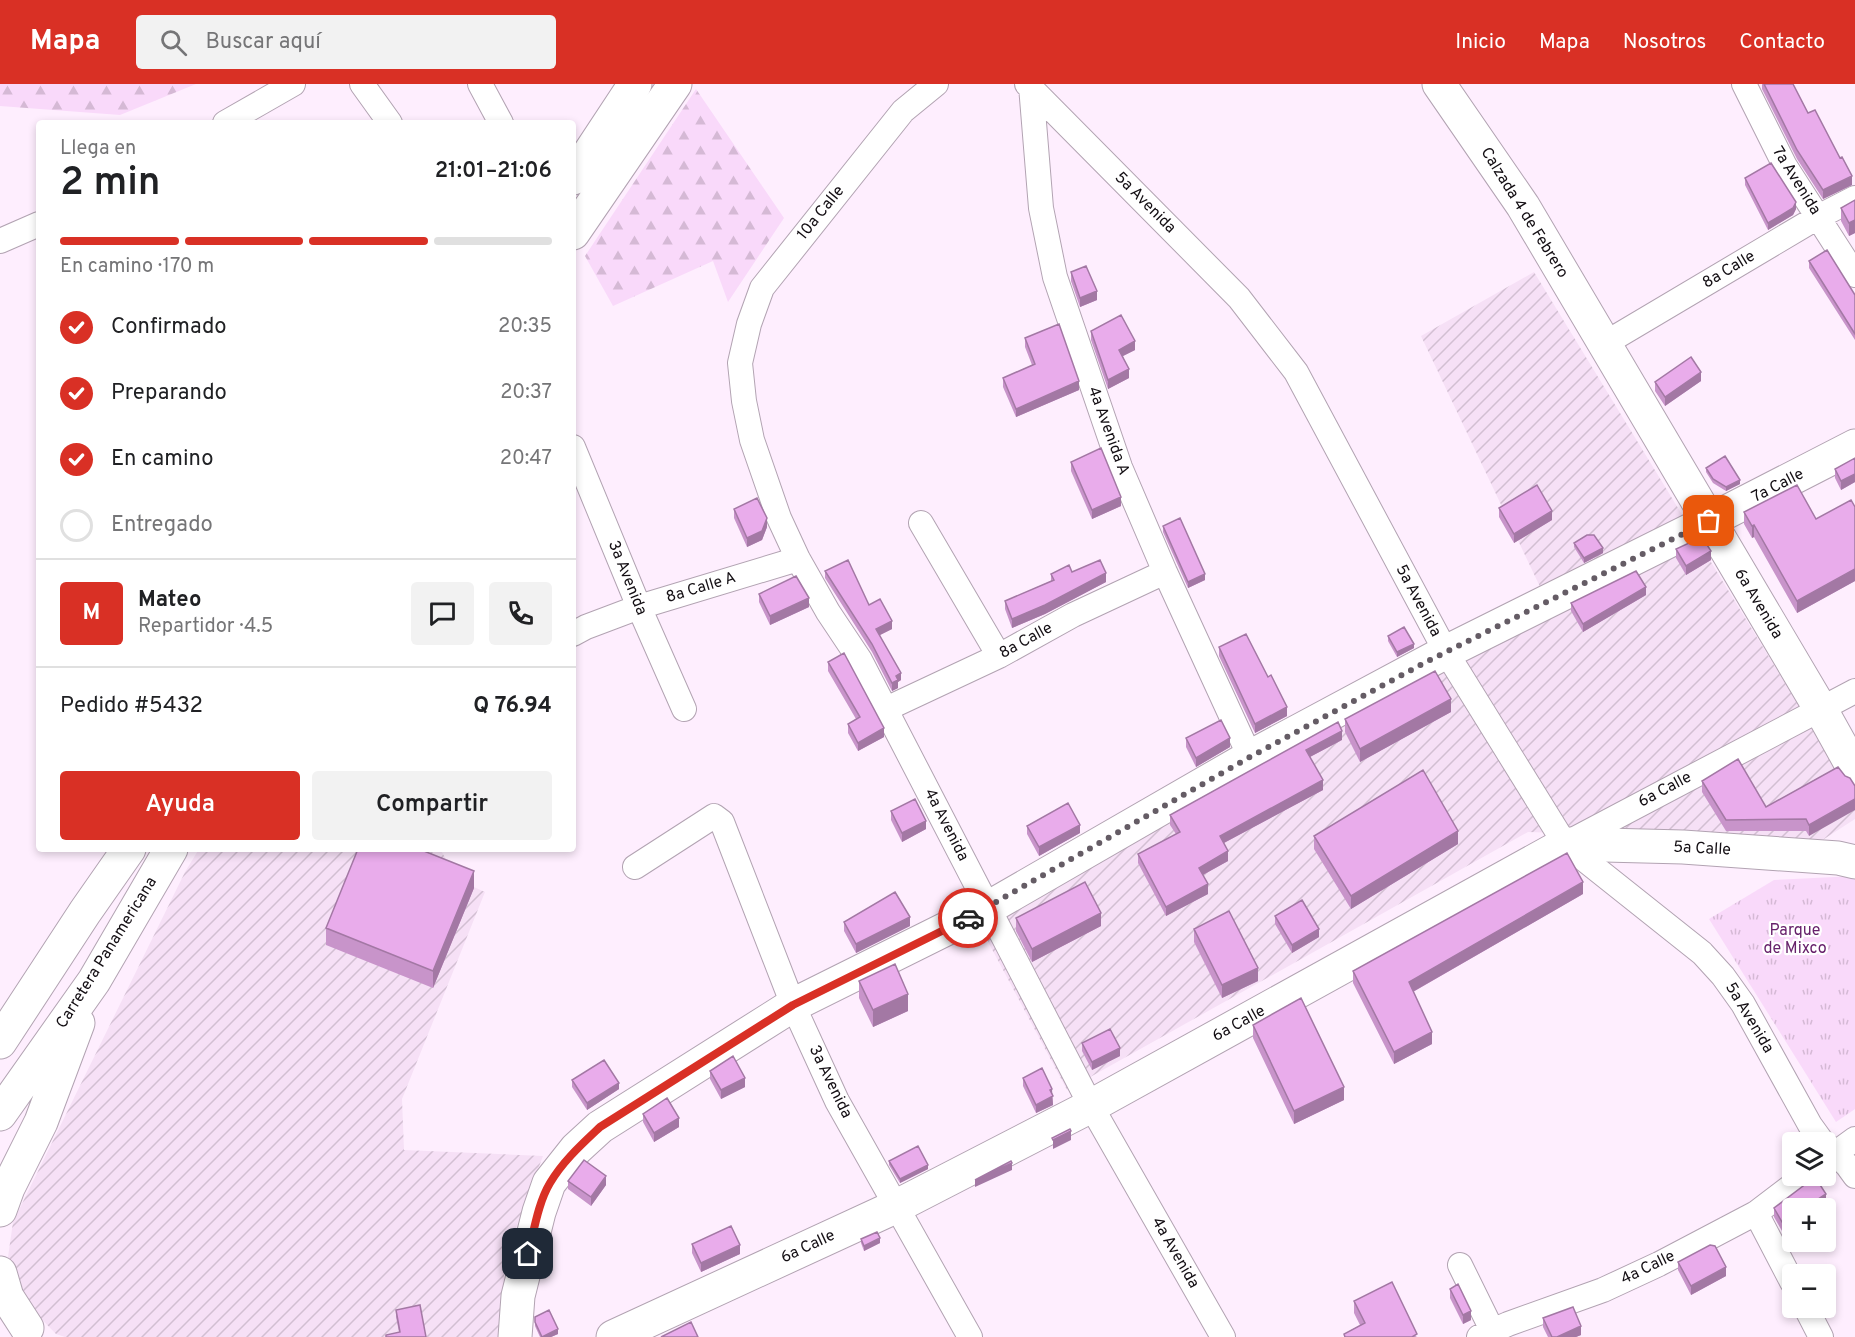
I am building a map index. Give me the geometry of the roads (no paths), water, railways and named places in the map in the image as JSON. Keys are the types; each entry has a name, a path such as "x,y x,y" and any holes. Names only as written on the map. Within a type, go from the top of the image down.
{"main road":[{"path":"576,168 583,146 634,84"},
{"path":"576,229 675,84"},
{"name":"Calzada 4 de Febrero","path":"1439,84 1523,206 1604,344"},
{"name":"6a Avenida","path":"1604,344 1855,771"},
{"name":"7a Calle","path":"515,1337 518,1296 539,1212 549,1184 576,1149 600,1127 793,1005 988,908 1250,757 1446,652 1855,447"},
{"name":"5a Calle","path":"1565,844 1849,855"},
{"name":"6a Calle","path":"613,1337 897,1206 1091,1106 1565,844"},
{"path":"0,1042 127,852"},
{"name":"Carretera Panamericana","path":"0,1114 94,981 169,852"},
{"path":"0,1210 8,1188 41,1122 94,981"},
{"path":"0,1273 7,1297 23,1326"}],"street":[{"path":"230,120 293,84"},
{"path":"362,84 388,120"},
{"path":"480,84 499,120"},
{"name":"10a Calle","path":"740,363 749,324 762,288 903,111 936,84"},
{"name":"7a Avenida","path":"1743,84 1773,145 1855,275"},
{"name":"5a Avenida","path":"1029,85 1239,298 1296,372 1446,652 1565,844 1702,954 1723,976 1743,1004 1810,1125 1817,1132"},
{"name":"4a Avenida A","path":"1029,85 1041,208 1055,277 1120,466 1165,572 1250,757"},
{"name":"8a Calle","path":"1604,344 1818,217 1855,198"},
{"path":"0,241 36,225"},
{"name":"4a Avenida","path":"740,363 744,401 752,440 779,518 798,559 828,612 860,660 1091,1106 1223,1337"},
{"name":"3a Avenida","path":"576,454 684,709"},
{"path":"921,523 999,656"},
{"name":"8a Calle A","path":"576,632 639,607 798,559"},
{"name":"8a Calle","path":"886,709 999,656 1073,615 1165,572"},
{"name":"6a Calle","path":"1565,844 1855,690"},
{"name":"3a Avenida","path":"635,867 714,816 722,822 793,1005 837,1101 970,1337"},
{"name":"5a Avenida","path":"1836,1152 1855,1176"},
{"name":"4a Calle","path":"1486,1334 1603,1290 1659,1264 1756,1213 1792,1186"},
{"path":"1756,1213 1783,1264"},
{"path":"1460,1265 1486,1334"},
{"path":"1811,1318 1821,1337"}],"park label":[{"name":"Parque de Mixco","path":"1795,940"}]}
